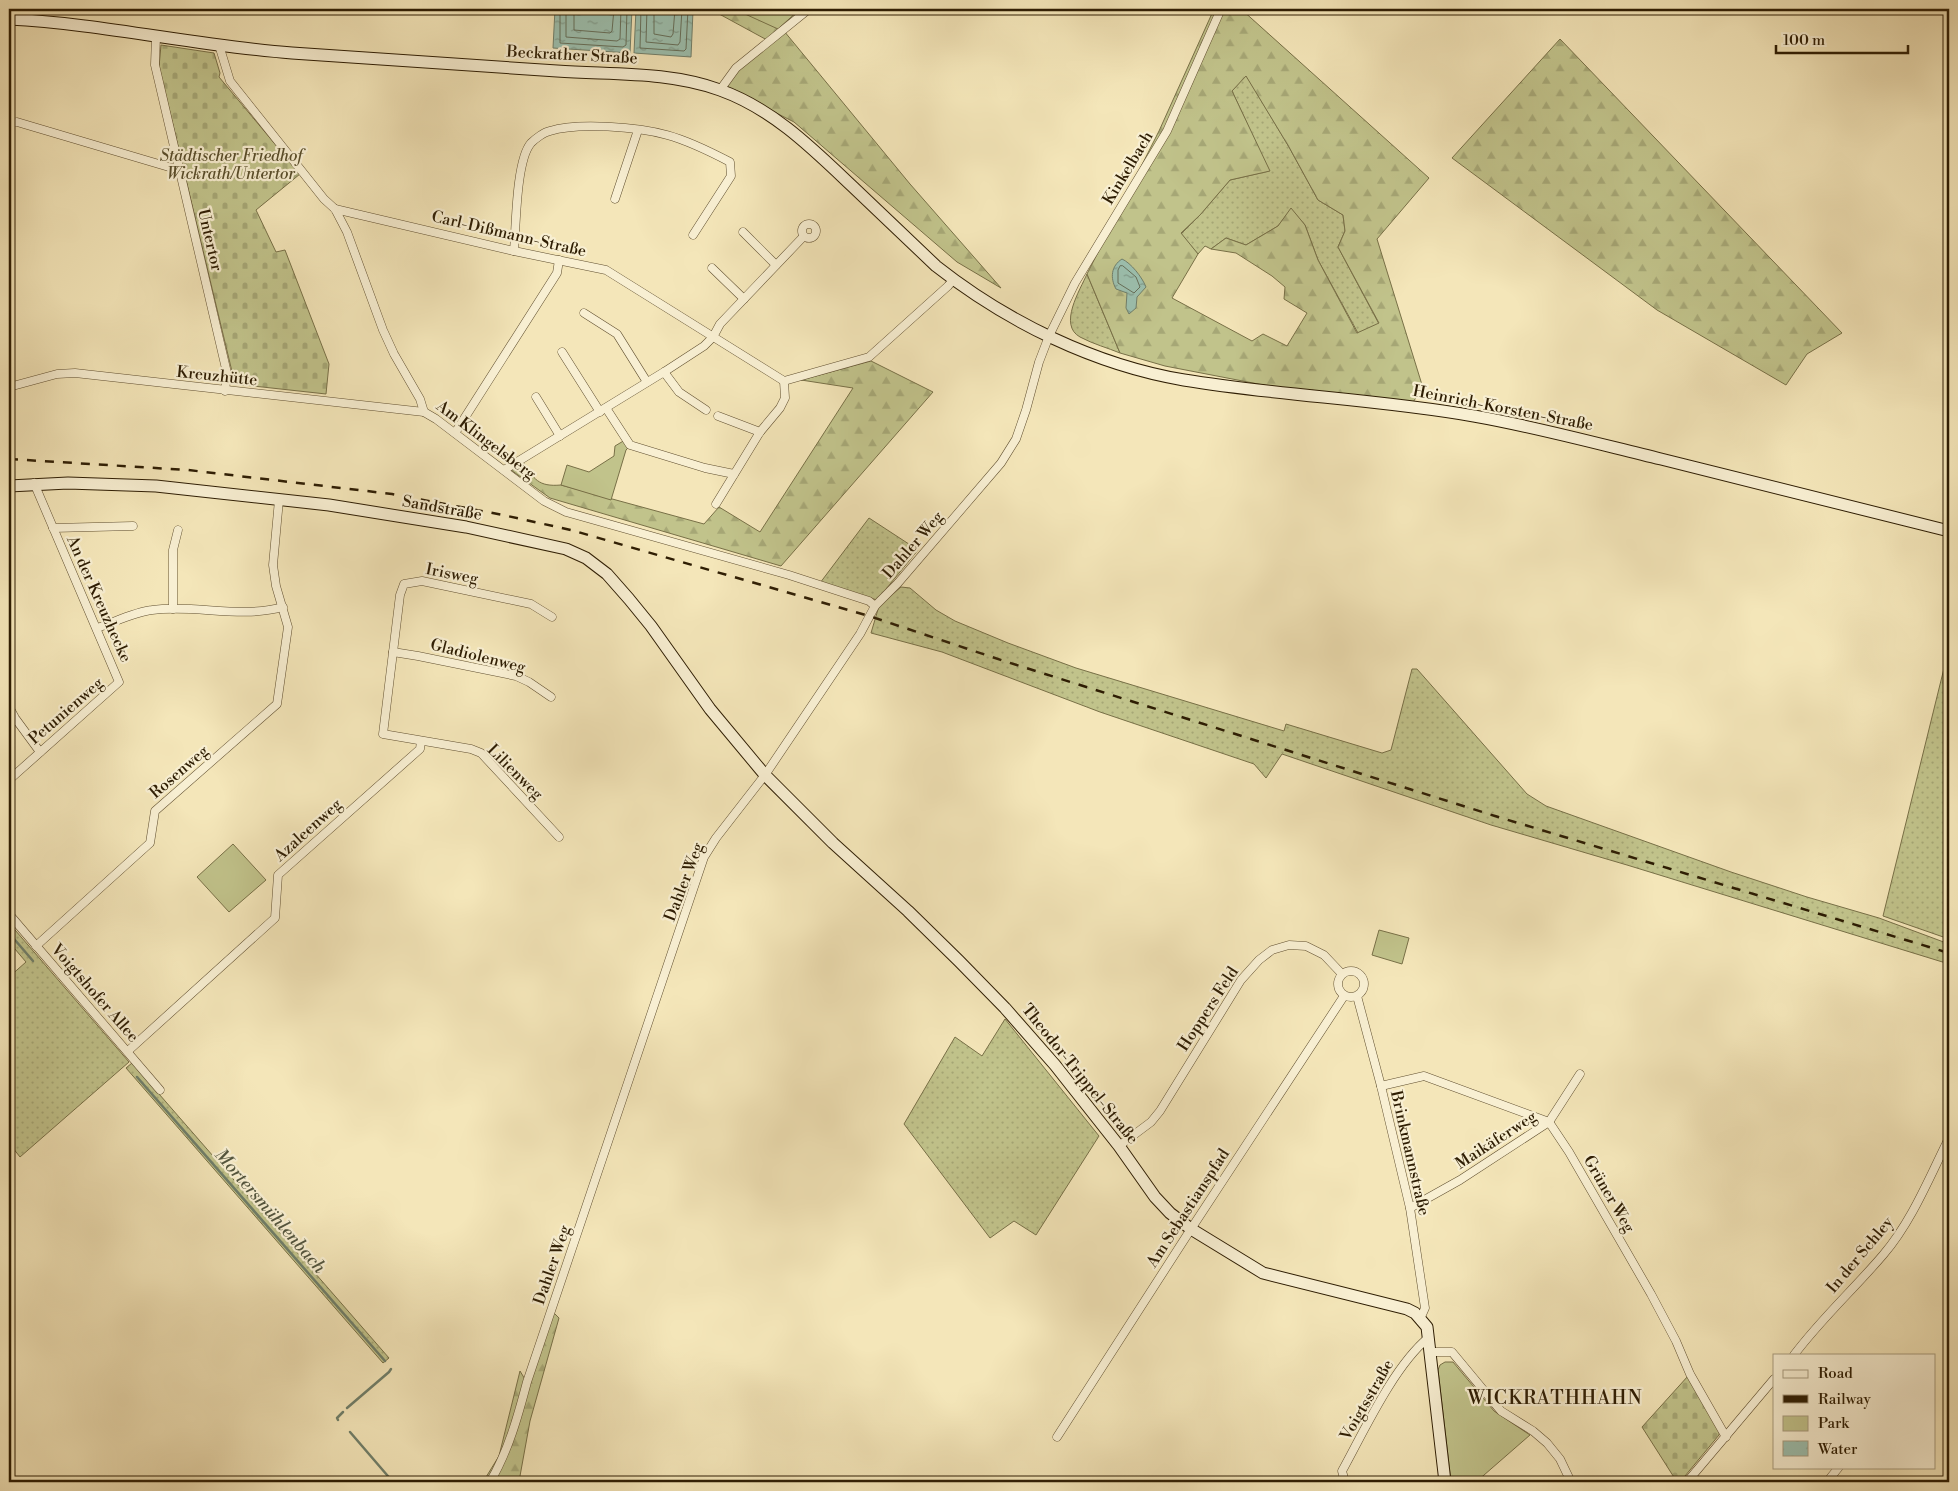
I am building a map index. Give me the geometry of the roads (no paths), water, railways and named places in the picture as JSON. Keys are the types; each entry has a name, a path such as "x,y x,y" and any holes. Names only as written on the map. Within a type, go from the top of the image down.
{"street":[{"path":"720,90 736,68 809,9"},
{"name":"Kinkelbach","path":"1049,336 1075,283 1166,131 1221,9"},
{"name":"Beckrather Straße","path":"9,19 66,24 289,53 642,75 682,80 720,90 746,102 794,131 953,280 994,306 1049,336"},
{"name":"Untertor","path":"156,36 156,65 227,373 225,391"},
{"name":"Am Klingelsberg","path":"219,45 230,81 324,199 335,209 347,232 387,338 420,399 424,412 455,433 544,501 566,512 794,577 869,601 875,606"},
{"path":"9,124 17,122 179,170"},
{"path":"514,252 522,161 530,144 548,131 569,127 602,127 666,135 704,148 730,162 731,176 693,235"},
{"path":"615,199 638,130"},
{"name":"Carl-Dißmann-Straße","path":"335,209 514,252 606,270 784,381"},
{"path":"743,232 776,265"},
{"path":"504,470 704,346 713,337 720,324 804,236"},
{"path":"455,433 557,273 559,260"},
{"path":"712,268 744,299"},
{"path":"716,504 760,432 780,408 785,398 784,381 868,357 953,280"},
{"path":"584,312 617,334 647,382"},
{"name":"Heinrich-Korsten-Straße","path":"1049,336 1119,364 1183,380 1362,400 1484,418 1541,429 1949,531"},
{"name":"Dahler Weg","path":"490,1482 496,1473 517,1418 530,1373 704,857 716,838 764,775 860,634 875,606 898,583 1001,463 1016,439 1039,362 1049,336"},
{"path":"562,352 630,445 705,468 734,474"},
{"path":"664,372 678,392 706,410"},
{"name":"Kreuzhütte","path":"9,387 57,374 76,373 424,412"},
{"path":"536,397 560,436"},
{"path":"718,416 760,432"},
{"name":"Sandstraße","path":"9,486 34,483 156,486 328,506 466,527 566,549 586,558 607,574 629,599 651,626 710,708 764,775"},
{"name":"An der Kreuzhecke","path":"34,483 119,682"},
{"path":"97,628 151,610 273,610 283,607 276,586 273,565 279,500"},
{"name":"An der Kreuzhecke","path":"53,528 133,526"},
{"path":"173,609 173,550 178,530"},
{"name":"Irisweg","path":"383,734 400,595 404,584 422,581 531,604 552,617"},
{"name":"Rosenweg","path":"36,946 150,843 155,810 277,704 288,627 283,607"},
{"name":"Gladiolenweg","path":"393,652 516,676 529,682 551,697"},
{"name":"Petunienweg","path":"9,780 119,682"},
{"path":"9,707 40,752"},
{"name":"Lilienweg","path":"383,734 421,742 471,749 481,753 559,837"},
{"name":"Azaleenweg","path":"128,1051 275,918 278,875 420,749 421,742"},
{"name":"Theodor-Trippel-Straße","path":"764,775 833,844 946,948 1005,1008 1054,1065 1170,1213 1245,1264 1263,1272 1407,1309 1418,1315"},
{"name":"Voigtshofer Allee","path":"9,914 160,1090"},
{"name":"Hoppers Feld","path":"1119,1146 1151,1122 1160,1112 1241,980 1259,960 1272,950 1288,945 1306,946 1324,956 1342,974"},
{"path":"1353,971 1362,976 1364,980 1363,990 1357,996 1351,998 1344,996 1339,990 1338,986 1342,974 1353,971"},
{"name":"Am Sebastianspfad","path":"1057,1437 1344,996"},
{"name":"Brinkmannstraße","path":"1357,996 1410,1208 1425,1308 1418,1315"},
{"name":"Maikäferweg","path":"1410,1208 1460,1180 1549,1122 1580,1074"},
{"path":"1381,1086 1424,1076 1549,1122"},
{"name":"Grüner Weg","path":"1549,1122 1569,1152 1651,1294 1690,1374 1726,1437"},
{"name":"In der Schley","path":"1795,1354 1808,1336 1884,1254 1905,1224 1949,1138"},
{"path":"1418,1315 1426,1327 1428,1338 1444,1482"},
{"name":"Voigtsstraße","path":"1345,1482 1342,1471 1381,1402 1405,1362 1428,1338"},
{"path":"1430,1351 1452,1352 1501,1411 1547,1443 1560,1459 1571,1482"},
{"path":"1687,1482 1773,1380"},
{"path":"1827,1482 1838,1468"}],"water":[{"path":"555,9 632,9 630,53 553,48"},
{"path":"636,9 685,9 693,11 691,57 634,53"},
{"path":"1122,259 1136,271 1146,287 1137,297 1136,308 1129,314 1126,308 1127,293 1116,289 1112,277 1116,265"}],"waterway":[{"name":"Mortersmühlenbach","path":"9,933 33,961"},
{"name":"Mortersmühlenbach","path":"137,1077 385,1361"},
{"name":"Mortersmühlenbach","path":"347,1408 391,1369"},
{"name":"Mortersmühlenbach","path":"338,1420 337,1418 343,1412"},
{"name":"Mortersmühlenbach","path":"350,1432 393,1482"}],"railway":[{"path":"9,459 188,470 392,494 571,530 869,616 1004,661 1495,816 1949,953"}],"district":[{"name":"WICKRATHHAHN","path":"1555,1398"}],"park label":[{"name":"Städtischer Friedhof Wickrath/Untertor","path":"231,165"}]}
